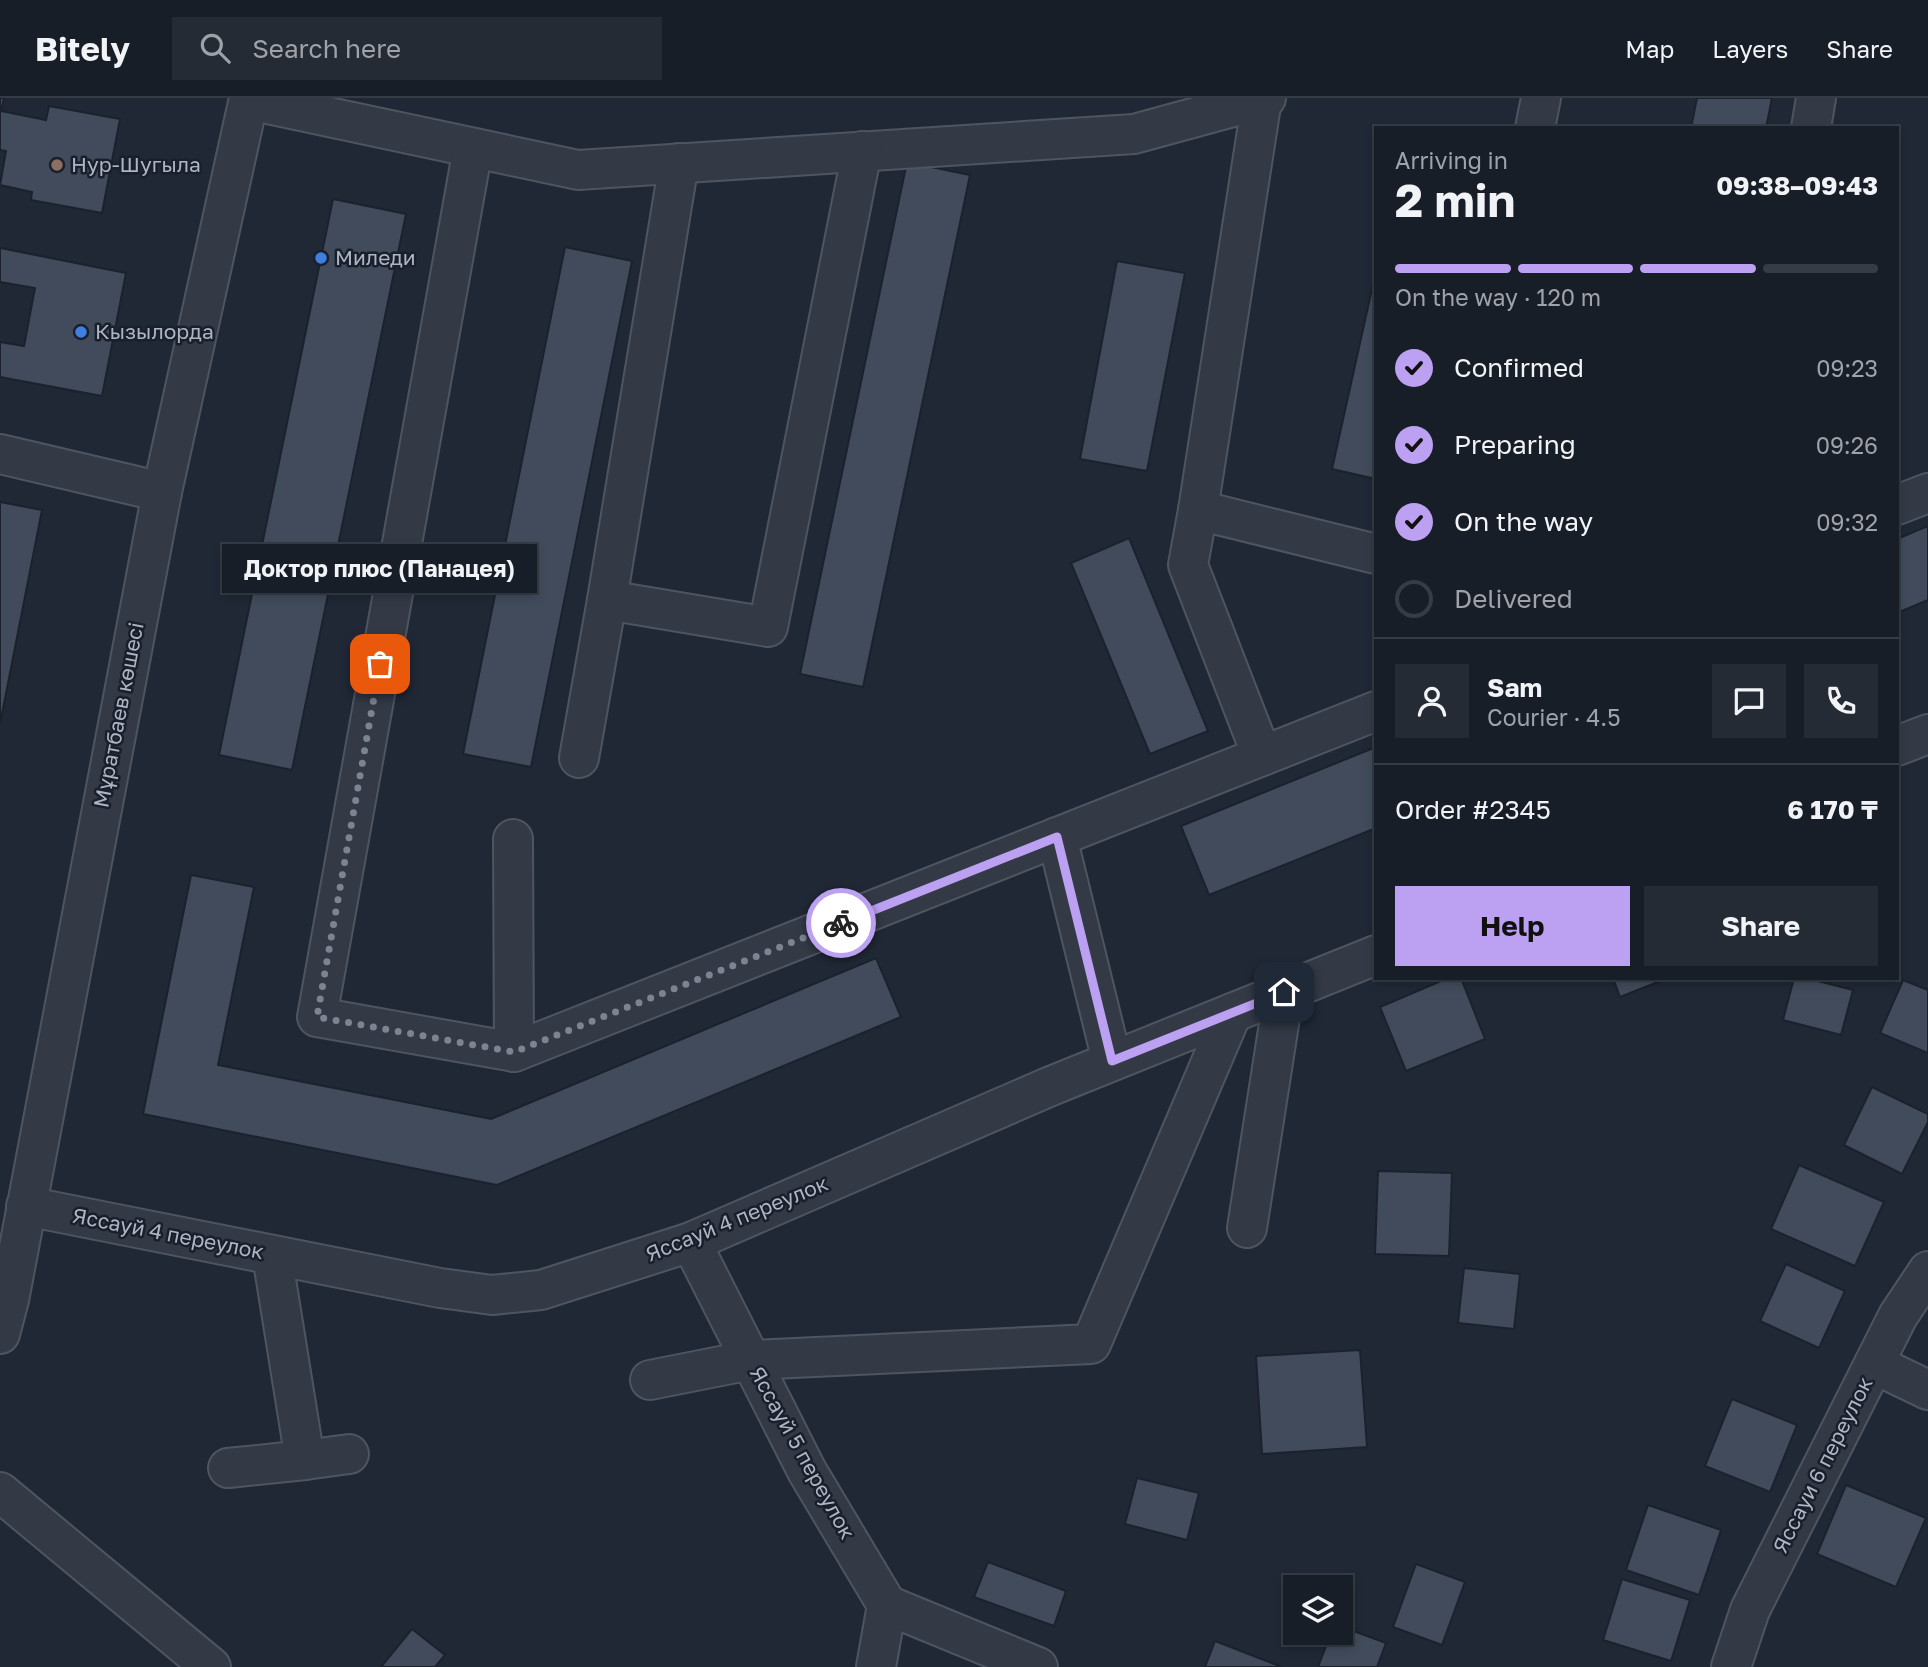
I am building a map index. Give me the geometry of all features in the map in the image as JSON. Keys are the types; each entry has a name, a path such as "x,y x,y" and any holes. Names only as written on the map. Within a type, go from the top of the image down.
{"street":[{"path":"1535,126 1541,98"},
{"path":"1811,126 1816,98"},
{"path":"249,99 578,170 1134,134 1264,99 1188,565 1262,756"},
{"name":"Мұратбаев көшесі","path":"0,1334 9,1300 162,492 249,99"},
{"path":"473,148 317,1017 514,1052 1374,712"},
{"path":"607,600 768,627 862,151"},
{"path":"579,758 680,163"},
{"path":"0,454 162,492"},
{"path":"1899,504 1928,493"},
{"path":"1198,510 1374,554"},
{"path":"1899,745 1928,734"},
{"path":"1057,837 1112,1061"},
{"path":"513,839 514,1052"},
{"name":"Яссауй 4 переулок","path":"26,1206 440,1288 492,1295 541,1290 691,1242 1051,1086 1374,956"},
{"path":"1247,1228 1284,992"},
{"path":"650,1380 751,1360 1091,1344 1232,1013"},
{"name":"Яссауй 5 переулок","path":"691,1242 807,1471 887,1605"},
{"path":"272,1255 305,1460"},
{"name":"Яссауи 6 переулок","path":"1731,1667 1750,1610 1898,1316 1928,1270"},
{"path":"1874,1364 1928,1390"},
{"path":"228,1468 349,1454"},
{"path":"0,1492 211,1667"},
{"path":"876,1667 887,1605 1038,1667"}],"building":[{"name":"Нур-Шугыла","path":"0,98 4,98 1,111 46,120 49,106 120,119 102,213 31,200 32,192 0,185 6,151 0,150"},
{"path":"1697,98 1772,98 1766,126 1691,126"},
{"path":"907,162 970,175 863,687 800,674"},
{"path":"333,199 406,214 292,770 219,755"},
{"path":"565,247 632,261 531,767 463,754"},
{"path":"0,248 126,273 102,396 0,377 0,342 24,346 35,288 0,282"},
{"path":"1117,261 1185,273 1147,471 1080,459"},
{"path":"1374,280 1374,479 1332,469"},
{"path":"0,502 42,510 0,724"},
{"path":"1928,526 1928,600 1899,612 1899,538"},
{"path":"1129,538 1208,731 1150,754 1071,563"},
{"path":"1374,748 1374,829 1209,895 1181,826"},
{"path":"191,875 254,887 218,1065 491,1119 876,958 901,1017 497,1185 143,1114"},
{"path":"1443,980 1462,980 1485,1039 1406,1071 1380,1007"},
{"path":"1614,980 1663,980 1620,997"},
{"path":"1793,980 1814,980 1853,990 1841,1035 1783,1020"},
{"path":"1903,980 1928,990 1928,1053 1880,1033"},
{"path":"1872,1087 1928,1114 1928,1122 1902,1174 1844,1145"},
{"path":"1799,1165 1884,1202 1855,1266 1771,1229"},
{"path":"1378,1171 1452,1173 1449,1256 1375,1254"},
{"path":"1786,1264 1845,1291 1819,1348 1760,1321"},
{"path":"1464,1268 1520,1274 1514,1329 1458,1323"},
{"path":"1360,1350 1367,1447 1262,1454 1256,1356"},
{"path":"1732,1399 1797,1425 1770,1492 1705,1466"},
{"path":"1137,1478 1199,1493 1187,1540 1125,1524"},
{"path":"1846,1485 1926,1518 1896,1587 1817,1554"},
{"path":"1648,1505 1721,1530 1699,1595 1626,1570"},
{"path":"988,1562 1066,1591 1054,1626 974,1597"},
{"path":"1416,1564 1465,1582 1442,1645 1393,1627"},
{"path":"1622,1579 1690,1600 1671,1661 1603,1640"},
{"path":"412,1629 445,1655 435,1667 381,1667"},
{"path":"1353,1631 1386,1643 1377,1667 1318,1667 1326,1645 1353,1645"},
{"path":"1215,1641 1282,1667 1205,1667"}],"way so far":[{"path":"380,664 317,1017 514,1052 841,923"}],"place":[{"name":"Нур-Шугыла","path":"57,165"},
{"name":"Миледи","path":"321,258"},
{"name":"Кызылорда","path":"81,332"},
{"name":"Доктор плюс (Панацея)","path":"380,664"}],"route":[{"path":"841,923 1057,837 1112,1061 1284,992"}]}
